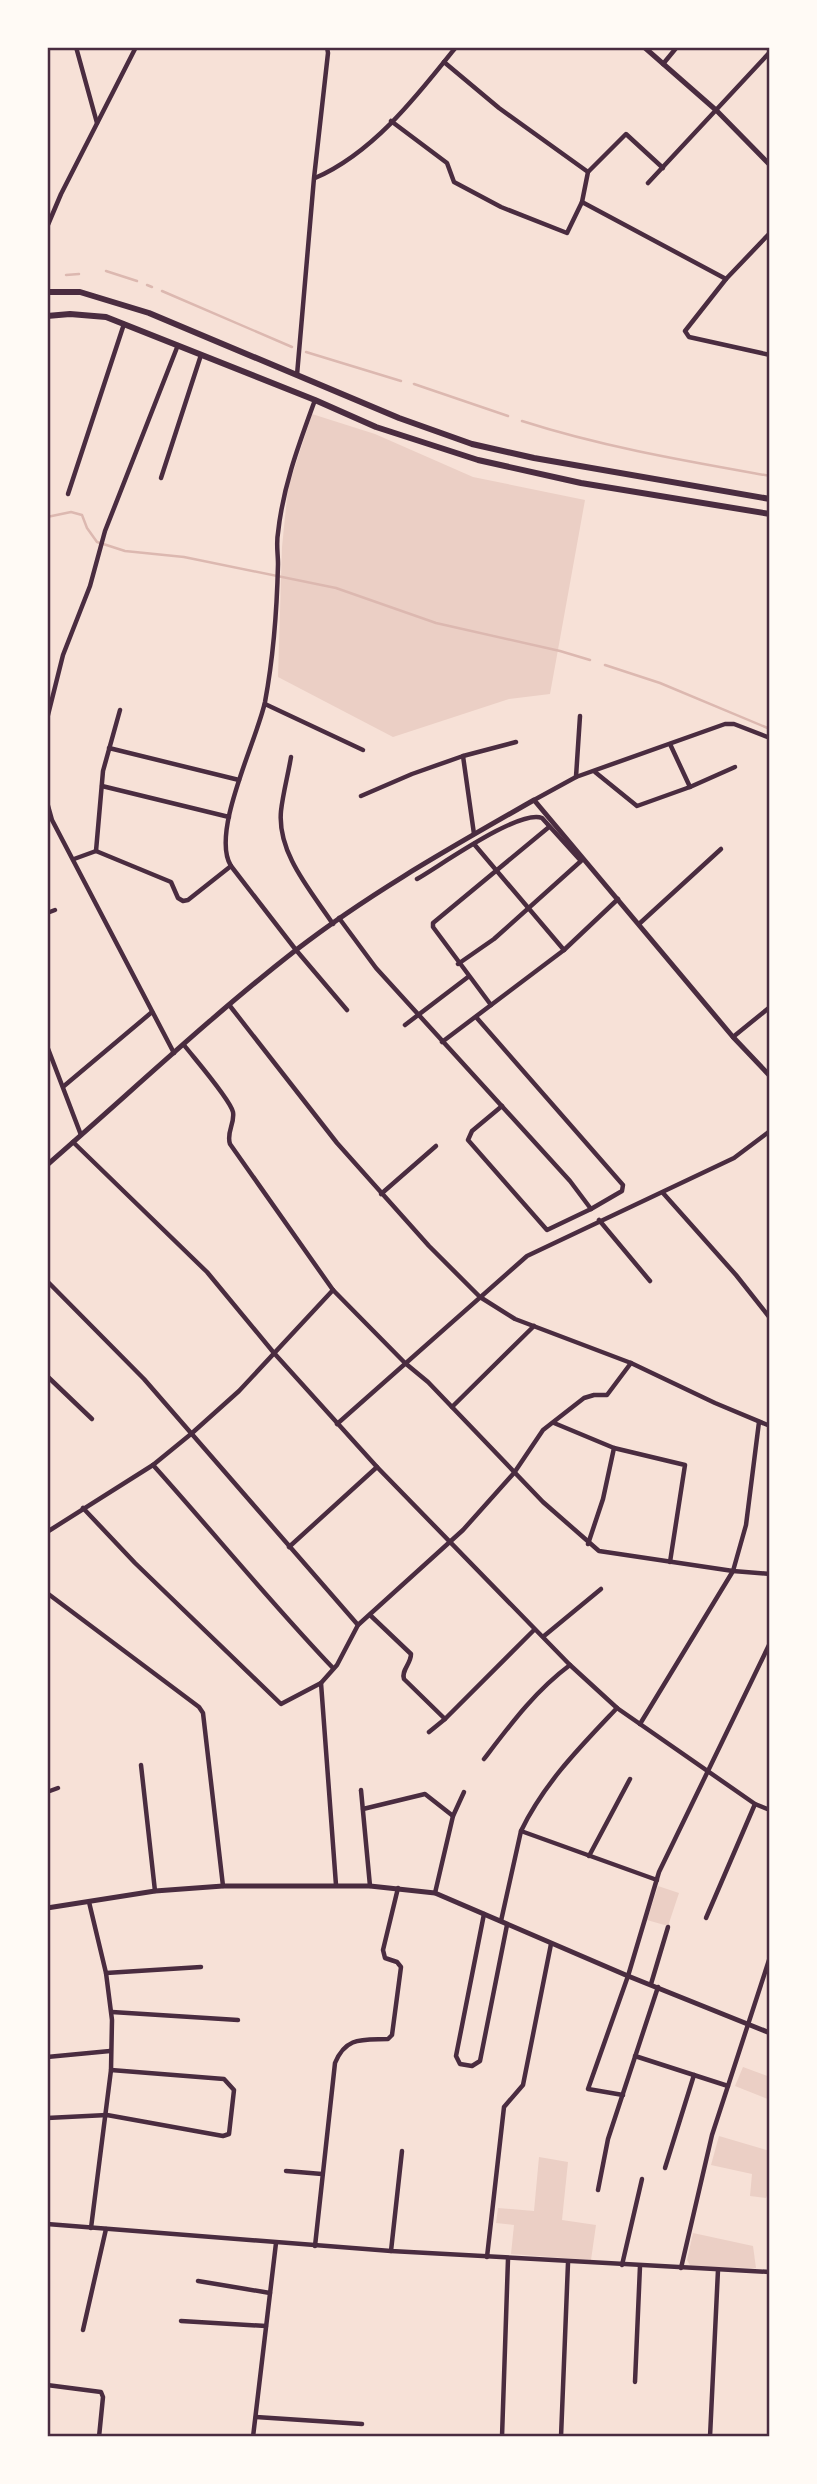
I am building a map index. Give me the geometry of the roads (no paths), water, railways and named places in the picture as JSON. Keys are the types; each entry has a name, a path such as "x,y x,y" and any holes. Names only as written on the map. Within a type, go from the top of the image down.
{"main road":[{"path":"47,292 80,292 108,299 191,329 297,376 432,431 472,444 534,458 770,499"},
{"path":"47,310 58,314"},
{"path":"47,316 58,314 106,317 376,427 501,466 621,490 770,514"}],"street":[{"path":"76,47 97,123"},
{"path":"47,227 136,47"},
{"path":"297,376 327,47"},
{"path":"314,178 350,160 391,121 456,47"},
{"path":"644,47 717,111 770,165"},
{"path":"662,65 677,47"},
{"path":"648,183 770,52"},
{"path":"444,62 528,129 588,172"},
{"path":"391,121 447,163 454,182 528,219 567,233 582,202 588,172 626,134 663,168"},
{"path":"582,202 726,279"},
{"path":"770,233 726,279 686,327 686,335 689,337 770,355"},
{"path":"68,494 124,324"},
{"path":"47,719 63,655 90,586 105,531 178,345"},
{"path":"161,478 201,355"},
{"path":"315,400 291,464 277,534 276,596 265,704 229,817 226,852 232,866 296,950 347,1010"},
{"path":"265,704 363,750"},
{"path":"96,851 103,771 120,710"},
{"path":"576,777 580,716"},
{"path":"47,1165 296,950 408,871 576,777 728,724 770,738"},
{"path":"361,796 463,756 516,742"},
{"path":"670,744 690,787"},
{"path":"110,748 239,780"},
{"path":"463,756 474,834"},
{"path":"291,757 281,813 283,834 294,864 333,924"},
{"path":"595,772 637,806 690,787 735,766"},
{"path":"102,786 229,817"},
{"path":"534,800 733,1037 770,1076"},
{"path":"47,802 50,822 74,859 174,1053"},
{"path":"417,880 474,844 527,816 539,816 580,861 494,939 458,964"},
{"path":"491,1005 458,964 433,923 549,827"},
{"path":"474,844 564,950"},
{"path":"639,924 721,849"},
{"path":"74,859 96,851 171,882 178,898 183,901 232,866"},
{"path":"442,1042 564,950 618,899"},
{"path":"47,913 55,910"},
{"path":"340,918 376,968 570,1181 592,1209"},
{"path":"405,1025 468,977"},
{"path":"230,1006 337,1143 429,1246 480,1297 515,1319 631,1363 770,1426"},
{"path":"733,1037 770,1007"},
{"path":"64,1086 152,1012"},
{"path":"476,1017 623,1185 622,1191 592,1209 547,1230 468,1140 472,1131 502,1106"},
{"path":"184,1045 231,1108 233,1122 228,1134 230,1144 333,1290 588,1544 599,1551 770,1574"},
{"path":"47,1046 82,1135"},
{"path":"337,1424 527,1256 734,1158 770,1130"},
{"path":"74,1142 207,1272 337,1424 570,1665 617,1708 754,1804 770,1810"},
{"path":"381,1194 436,1146"},
{"path":"663,1193 736,1275 770,1318"},
{"path":"599,1220 650,1281"},
{"path":"47,1281 144,1379 358,1625"},
{"path":"47,1532 153,1465 191,1434 239,1391 333,1290"},
{"path":"452,1407 534,1326"},
{"path":"83,1507 135,1563 280,1703 321,1683 358,1625 463,1530 514,1473 543,1430 584,1398 607,1395 631,1363"},
{"path":"47,1376 92,1419"},
{"path":"640,1724 733,1571 746,1525 759,1422"},
{"path":"554,1423 614,1448 685,1465 670,1562"},
{"path":"588,1544 603,1499 614,1448"},
{"path":"153,1465 253,1577 290,1623 333,1668"},
{"path":"289,1547 377,1467"},
{"path":"544,1636 601,1588"},
{"path":"47,1593 124,1649 199,1707 203,1713 223,1886"},
{"path":"370,1615 411,1654 411,1660 403,1673 404,1679 445,1719"},
{"path":"429,1732 534,1630"},
{"path":"623,2095 588,2089 628,1976 657,1880 706,1771 770,1643"},
{"path":"484,1759 527,1704 551,1679 570,1665"},
{"path":"321,1683 336,1885"},
{"path":"484,1914 456,2056 460,2064 472,2067 480,2061 521,1831 543,1793 566,1762 617,1708"},
{"path":"141,1765 155,1891"},
{"path":"589,1856 630,1779"},
{"path":"47,1792 58,1788"},
{"path":"361,1790 370,1886"},
{"path":"435,1893 453,1816 464,1792"},
{"path":"363,1809 425,1794 453,1816"},
{"path":"706,1918 754,1804"},
{"path":"521,1831 657,1880"},
{"path":"47,1908 155,1891 223,1886 370,1886 435,1893 551,1944 770,2033"},
{"path":"315,2246 335,2063 343,2047 350,2042 388,2039 392,2035 401,1967 397,1962 385,1958 383,1950 398,1888"},
{"path":"89,1902 106,1973 112,2012 107,2115 91,2228"},
{"path":"651,1984 668,1927"},
{"path":"487,2258 504,2107 523,2085 551,1944"},
{"path":"681,2268 702,2172 770,1957"},
{"path":"106,1973 201,1967"},
{"path":"598,2190 608,2138 658,1987"},
{"path":"112,2012 238,2021"},
{"path":"47,2057 110,2051"},
{"path":"635,2056 728,2086"},
{"path":"47,2118 107,2115 225,2136 229,2134 234,2094 233,2086 223,2079 111,2070"},
{"path":"665,2168 694,2075"},
{"path":"391,2251 402,2151"},
{"path":"286,2171 322,2174"},
{"path":"622,2265 642,2179"},
{"path":"47,2224 487,2258 770,2272"},
{"path":"83,2330 106,2229"},
{"path":"253,2437 276,2243"},
{"path":"502,2437 508,2259"},
{"path":"561,2437 568,2263"},
{"path":"635,2382 640,2266"},
{"path":"710,2437 718,2270"},
{"path":"198,2281 270,2293"},
{"path":"181,2321 266,2326"},
{"path":"47,2385 101,2392 103,2397 99,2437"},
{"path":"256,2417 362,2424"}],"waterway":[{"path":"106,271 137,281"},
{"path":"66,275 79,274"},
{"path":"147,285 152,287"},
{"path":"162,291 292,347"},
{"path":"306,352 401,381"},
{"path":"414,384 508,416"},
{"path":"522,421 614,446 770,476"},
{"path":"47,517 71,512 82,515 97,542 125,551 184,557 336,588 436,623 590,660"},
{"path":"605,665 660,683 770,729"}]}
